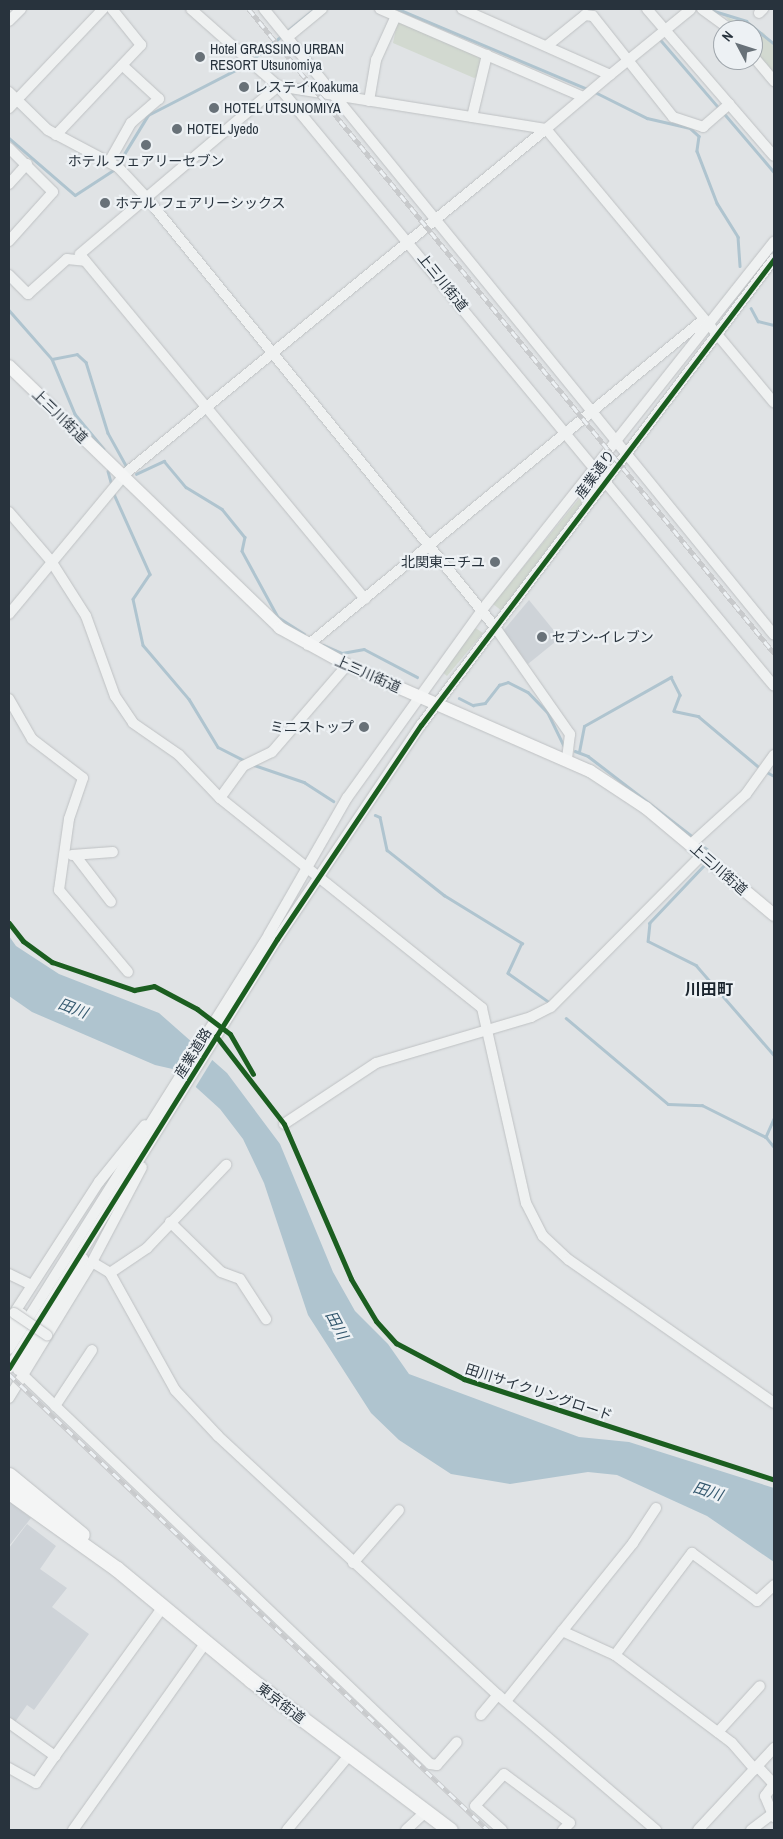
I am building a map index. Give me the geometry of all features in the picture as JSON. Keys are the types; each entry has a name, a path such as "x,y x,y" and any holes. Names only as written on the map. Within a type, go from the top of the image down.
{"highway":[{"name":"東京街道","path":"9,1476 62,1516 117,1569"},
{"name":"東京街道","path":"9,1492 117,1569 206,1642 450,1830"}],"main road":[{"name":"上三川街道","path":"9,366 263,614 308,645 347,665 567,759 631,796 774,915"}],"street":[{"path":"9,22 21,9"},
{"path":"9,108 103,9"},
{"path":"56,135 141,45 112,9"},
{"name":"上三川街道","path":"191,9 256,62 278,86 409,240 774,686"},
{"path":"264,9 774,635"},
{"path":"288,37 322,9"},
{"path":"380,9 583,97"},
{"path":"462,9 548,45 610,75"},
{"path":"647,9 774,156"},
{"path":"9,614 122,477 691,9"},
{"path":"702,9 717,12"},
{"path":"548,45 585,15 593,16 673,117 703,126 729,104"},
{"path":"369,101 376,60 396,16"},
{"path":"472,116 487,55"},
{"path":"109,162 130,123 158,99 122,65"},
{"path":"763,67 774,80"},
{"path":"365,599 80,254 278,86 546,128 705,323 774,403"},
{"path":"9,92 56,135 109,162 146,197 495,627 570,734 567,759"},
{"path":"9,148 53,192 9,241"},
{"path":"9,184 27,164"},
{"name":"産業通り","path":"418,695 482,610 618,443 705,323 774,242"},
{"name":"産業通り","path":"436,704 604,479 774,258"},
{"path":"9,275 28,294 68,259 85,261"},
{"path":"308,645 566,432 705,323"},
{"path":"9,512 51,561 86,616 115,696 133,723 179,755 220,798 306,864 482,1008 490,1029 523,1191 543,1236 569,1260 774,1403"},
{"path":"220,798 243,766 272,752 347,665"},
{"name":"産業道路","path":"9,1349 104,1207 162,1115 210,1037 306,864 418,695"},
{"path":"9,699 32,739 83,778 61,855 59,890 128,972"},
{"name":"産業道路","path":"210,1037 436,704"},
{"path":"690,845 746,794 774,755"},
{"path":"61,855 113,852"},
{"path":"284,1124 376,1063 531,1018 568,994 702,854"},
{"path":"76,855 111,902"},
{"path":"9,1398 92,1262 162,1115"},
{"path":"47,1335 11,1317 99,1182 162,1115"},
{"path":"110,1273 138,1256 226,1165"},
{"path":"9,1334 55,1262 104,1207"},
{"path":"9,1385 76,1275 104,1207"},
{"name":"産業道路","path":"9,1368 104,1207"},
{"path":"170,1222 221,1272 240,1278 266,1319"},
{"path":"92,1262 110,1273 178,1394 323,1528 354,1563 502,1698 656,1830"},
{"path":"9,1274 32,1285"},
{"path":"55,1406 92,1350"},
{"path":"22,1375 430,1764 437,1765 457,1742"},
{"path":"481,1714 502,1698 562,1631 656,1508"},
{"path":"354,1563 399,1510"},
{"path":"615,1655 692,1553 756,1601 774,1585"},
{"path":"9,1768 36,1783 163,1607"},
{"path":"562,1631 615,1655 718,1732 774,1784 765,1796 773,1815 751,1830"},
{"path":"73,1830 206,1642"},
{"path":"718,1732 760,1686"},
{"path":"9,1723 55,1756"},
{"path":"698,1830 774,1748"},
{"path":"290,1829 350,1754"},
{"path":"502,1830 475,1806 504,1774 570,1823 563,1830"},
{"path":"406,1830 425,1812"}],"shaded area":[{"path":"402,21 481,56 479,76 474,78 393,43 397,23"},
{"path":"763,33 774,47 774,73 763,60"},
{"path":"587,489 590,492 502,611 493,604"},
{"path":"529,600 560,638 528,664 503,631"},
{"path":"474,627 483,633 447,676 441,671"},
{"path":"9,1501 31,1518 9,1546"},
{"path":"27,1524 56,1546 40,1569 67,1588 52,1607 89,1634 34,1710 27,1705 15,1722 9,1718 9,1548"}],"water":[{"name":"田川","path":"9,936 16,946 59,974 159,1013 227,1073 280,1144 333,1272 355,1311 388,1344 409,1374 579,1437 629,1442 774,1488 774,1562 707,1516 617,1475 588,1472 510,1484 451,1474 399,1440 371,1413 308,1315 264,1183 243,1139 220,1109 177,1070 155,1065 32,1012 9,996"}],"pier":[{"path":"194,1036 214,1057 195,1088 172,1071"}],"waterway":[{"path":"286,32 314,9"},
{"path":"398,9 587,89"},
{"path":"711,10 746,21 774,44"},
{"path":"253,59 281,36"},
{"path":"659,38 719,108"},
{"path":"118,164 148,115 249,63"},
{"path":"595,92 647,118 690,128 699,136 697,151 717,203 738,237 740,266"},
{"path":"723,112 774,172"},
{"path":"9,138 75,195 115,169"},
{"path":"751,308 758,321 774,325"},
{"path":"9,310 52,359 75,414 104,449"},
{"path":"52,359 77,354 86,362 108,433 126,466"},
{"path":"136,474 164,461 186,487 222,509 245,537 242,551 278,617 304,634"},
{"path":"108,471 111,482"},
{"path":"114,494 150,574 133,599 143,645 189,699 218,747 245,761"},
{"path":"323,645 342,653 364,649 417,677"},
{"path":"579,752 584,726 671,677 680,695 674,711 698,716 760,768"},
{"path":"459,698 473,705 485,703 499,685 508,682 528,692 548,713 565,748"},
{"path":"575,751 588,756 692,836"},
{"path":"254,765 304,782 333,801"},
{"path":"765,771 774,776"},
{"path":"375,815 380,817 387,850 444,895 522,943 508,973 549,1002"},
{"path":"701,845 707,849"},
{"path":"704,866 650,923 648,941 696,965 774,1055"},
{"path":"566,1018 668,1104 702,1105 766,1137"},
{"path":"774,1119 766,1137 774,1147"}],"railway":[{"path":"249,9 774,653"},
{"path":"9,1374 488,1830"}],"cycle path":[{"path":"9,1368 277,939 421,725 774,259"},
{"path":"9,923 23,941 52,962 134,990 154,986 197,1009 230,1034 253,1074"},
{"name":"田川サイクリングロード","path":"216,1036 284,1124 351,1279 376,1321 396,1343 464,1379 774,1480"}],"place":[{"name":"Hotel GRASSINO URBAN RESORT Utsunomiya","path":"200,57"},
{"name":"レステイKoakuma","path":"244,87"},
{"name":"HOTEL UTSUNOMIYA","path":"214,108"},
{"name":"HOTEL Jyedo","path":"177,129"},
{"name":"ホテル フェアリーセブン","path":"146,145"},
{"name":"ホテル フェアリーシックス","path":"105,203"},
{"name":"北関東ニチユ","path":"495,562"},
{"name":"セブン-イレブン","path":"542,637"},
{"name":"ミニストップ","path":"364,727"}],"district":[{"name":"川田町","path":"709,989"}]}
